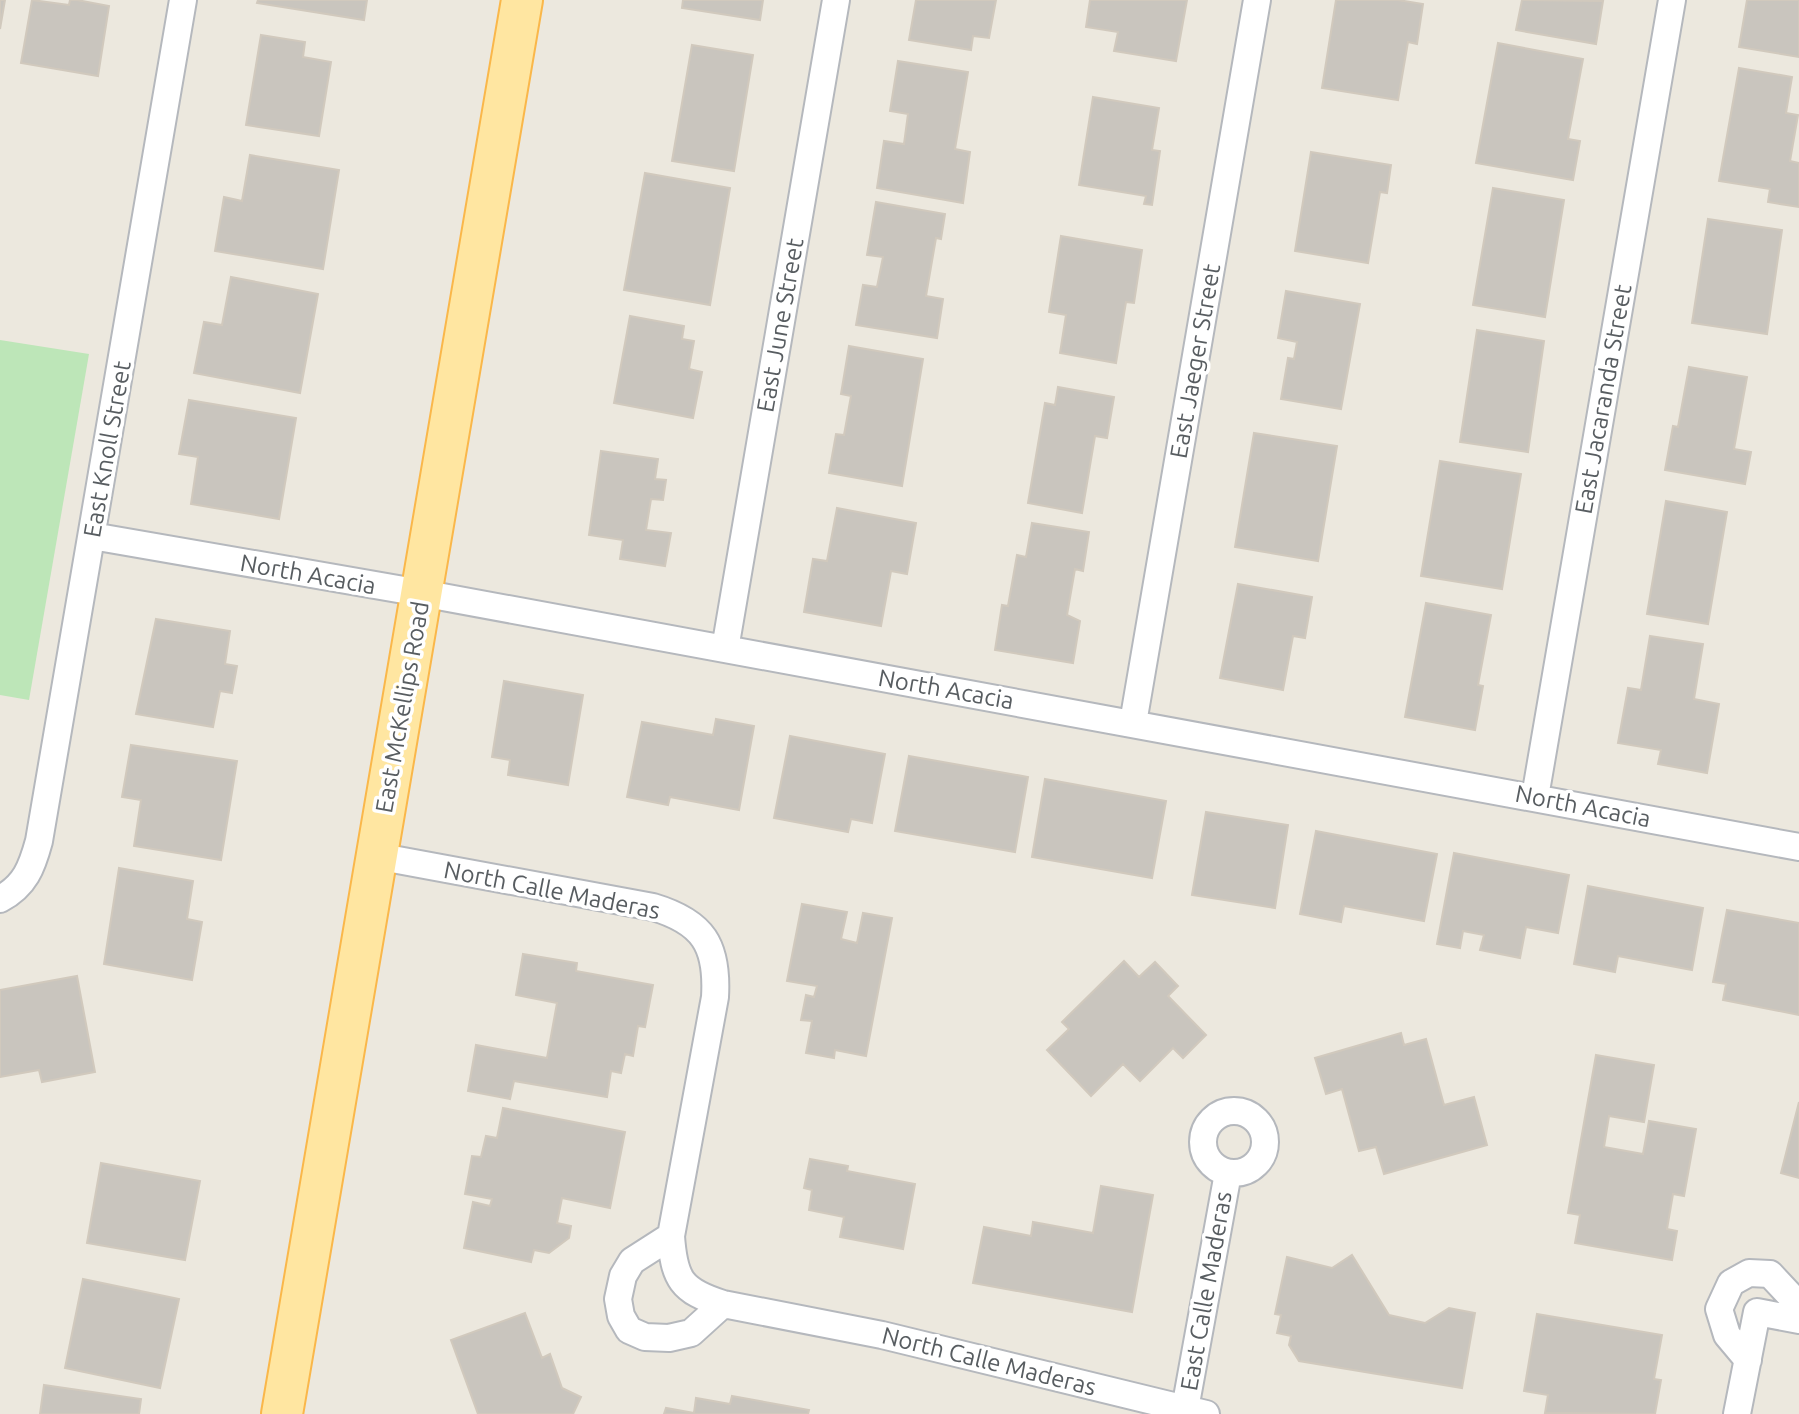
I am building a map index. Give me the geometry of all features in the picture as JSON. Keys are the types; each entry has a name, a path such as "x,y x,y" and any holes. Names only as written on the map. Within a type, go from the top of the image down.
{"main road":[{"name":"East McKellips Road","path":"282,1414 522,0"}],"street":[{"name":"East Knoll Street","path":"7,895 26,877 39,841 183,0"},
{"name":"East June Street","path":"725,649 836,0"},
{"name":"East Jaeger Street","path":"1133,723 1257,0"},
{"name":"East Jacaranda Street","path":"1535,797 1672,0"},
{"name":"North Acacia","path":"92,536 421,593 1799,847"},
{"name":"North Calle Maderas","path":"376,856 653,907 676,914 694,927 709,946 716,970 715,997 671,1236 673,1261 681,1283 700,1297 882,1335 1195,1412"},
{"name":"East Calle Maderas","path":"1195,1412 1228,1173"},
{"path":"671,1236 632,1261 623,1276 618,1299 621,1316 629,1330 645,1337 669,1338 691,1333 723,1304"},
{"path":"1748,1360 1727,1335 1719,1309 1731,1283 1749,1273 1770,1274 1799,1305"},
{"path":"1737,1414 1757,1312 1799,1320"}],"green space":[{"path":"0,340 89,354 29,700 0,695"}],"building":[{"path":"0,0 5,0 0,29"},
{"path":"32,0 69,5 70,0 77,0 109,6 98,76 21,63"},
{"path":"258,0 367,0 364,20 257,3"},
{"path":"683,0 763,0 760,20 682,8"},
{"path":"916,0 996,0 989,38 973,36 971,50 909,40"},
{"path":"1090,0 1187,0 1176,61 1114,51 1118,32 1086,27"},
{"path":"1336,0 1398,0 1423,4 1417,44 1408,42 1398,100 1322,88"},
{"path":"1522,0 1603,1 1596,44 1516,30"},
{"path":"1747,0 1799,0 1799,57 1739,47"},
{"path":"261,35 305,42 303,57 331,62 319,136 246,125"},
{"path":"1498,43 1583,59 1568,139 1580,141 1573,180 1476,163"},
{"path":"692,45 753,55 734,171 672,161"},
{"path":"898,61 968,72 955,149 970,152 963,203 877,188 884,141 904,144 908,114 890,111"},
{"path":"1739,68 1792,77 1786,113 1798,115 1790,161 1799,163 1799,207 1768,202 1770,189 1719,181"},
{"path":"1093,97 1159,108 1152,150 1160,151 1152,205 1144,204 1146,196 1079,185"},
{"path":"1311,152 1391,165 1387,193 1380,192 1368,263 1295,251"},
{"path":"250,155 339,170 323,269 215,251 224,197 242,201"},
{"path":"645,173 730,188 710,305 624,290"},
{"path":"1493,188 1564,200 1545,317 1473,305"},
{"path":"876,202 945,214 941,239 936,238 926,296 943,299 937,338 856,325 863,285 877,287 883,257 867,255"},
{"path":"1708,219 1782,230 1767,334 1692,323"},
{"path":"1061,236 1142,250 1134,303 1126,302 1116,363 1060,353 1066,315 1049,312"},
{"path":"231,277 318,294 300,393 194,373 204,322 222,325"},
{"path":"1286,291 1360,304 1341,409 1281,399 1288,358 1294,359 1297,342 1278,338"},
{"path":"630,316 684,326 682,339 694,341 689,369 702,372 693,418 614,403"},
{"path":"1477,330 1544,341 1528,452 1460,442"},
{"path":"849,346 923,359 902,486 829,473 836,434 844,435 851,396 841,394"},
{"path":"1689,367 1747,377 1734,449 1751,452 1745,484 1665,470 1673,426 1678,427"},
{"path":"1058,387 1114,397 1107,438 1095,436 1082,513 1028,503 1045,403 1055,405"},
{"path":"189,400 296,418 279,519 191,504 198,457 179,454"},
{"path":"1254,433 1337,446 1318,561 1235,547"},
{"path":"601,451 658,459 655,479 666,480 663,500 651,499 646,530 671,533 665,566 620,559 623,540 589,535"},
{"path":"1440,461 1521,474 1502,589 1421,576"},
{"path":"1666,501 1727,512 1708,624 1647,614"},
{"path":"837,508 916,523 907,574 891,571 881,626 804,612 813,559 827,561"},
{"path":"1032,523 1089,532 1083,571 1075,569 1067,615 1080,621 1073,663 995,650 1002,605 1008,606 1017,555 1026,557"},
{"path":"1238,584 1312,597 1305,638 1293,636 1283,690 1220,678"},
{"path":"1426,603 1491,615 1478,685 1483,686 1475,730 1405,717"},
{"path":"156,619 230,631 225,664 237,666 232,693 220,691 213,727 136,714"},
{"path":"1650,636 1703,644 1694,699 1719,704 1707,773 1658,764 1661,750 1618,743 1628,688 1641,690"},
{"path":"504,681 583,695 568,785 508,775 510,760 492,757"},
{"path":"716,719 754,726 739,810 670,797 668,805 627,797 642,722 713,735"},
{"path":"790,736 885,754 872,823 851,819 848,832 774,818"},
{"path":"131,745 237,761 221,860 134,846 141,800 122,797"},
{"path":"909,756 1028,777 1015,852 895,831"},
{"path":"1045,779 1166,801 1152,878 1032,857"},
{"path":"1206,812 1288,825 1275,908 1192,895"},
{"path":"1316,831 1437,854 1424,921 1344,906 1341,922 1300,914"},
{"path":"1454,853 1569,875 1558,933 1526,927 1520,958 1480,950 1484,935 1463,931 1460,948 1437,944"},
{"path":"119,868 193,881 187,919 202,922 192,980 104,964"},
{"path":"1588,886 1703,908 1692,970 1618,956 1615,972 1574,964"},
{"path":"802,904 847,912 841,939 857,943 863,913 892,918 866,1056 835,1050 834,1058 806,1053 812,1021 801,1020 806,995 814,997 817,986 787,981"},
{"path":"1727,910 1799,923 1799,1015 1723,1000 1726,984 1713,982"},
{"path":"523,954 577,963 576,971 653,985 645,1027 638,1026 633,1056 625,1054 621,1073 611,1071 607,1097 514,1081 510,1099 468,1091 476,1045 547,1058 557,1003 516,995"},
{"path":"1124,961 1139,977 1155,962 1178,986 1168,996 1206,1035 1183,1058 1173,1048 1140,1081 1123,1064 1091,1096 1047,1050 1069,1029 1062,1022"},
{"path":"77,976 95,1072 42,1082 39,1070 0,1077 0,990"},
{"path":"1401,1033 1404,1045 1426,1039 1444,1105 1474,1097 1487,1145 1384,1174 1376,1147 1359,1151 1342,1089 1326,1094 1315,1058"},
{"path":"1596,1055 1654,1065 1644,1122 1609,1116 1604,1147 1643,1154 1649,1121 1696,1129 1684,1196 1673,1194 1667,1229 1677,1231 1672,1260 1575,1243 1580,1215 1568,1213"},
{"path":"1799,1102 1799,1178 1781,1173"},
{"path":"503,1108 625,1132 610,1208 562,1198 557,1223 571,1226 569,1238 549,1253 534,1250 531,1262 464,1248 473,1202 490,1206 492,1199 465,1194 472,1156 481,1157 486,1136 497,1138"},
{"path":"810,1159 848,1166 847,1171 915,1184 903,1249 840,1237 844,1217 809,1210 812,1190 804,1188"},
{"path":"101,1163 200,1181 185,1260 87,1243"},
{"path":"1101,1186 1153,1195 1132,1312 973,1283 984,1227 1031,1236 1033,1222 1093,1233"},
{"path":"1352,1255 1389,1315 1425,1323 1449,1308 1475,1313 1462,1388 1299,1361 1289,1345 1291,1336 1277,1333 1281,1315 1275,1314 1287,1257 1332,1268"},
{"path":"83,1279 179,1299 160,1388 65,1368"},
{"path":"525,1313 542,1358 550,1354 562,1388 581,1397 573,1414 478,1414 451,1340"},
{"path":"1537,1314 1662,1335 1654,1379 1661,1380 1655,1414 1545,1413 1548,1395 1524,1391"},
{"path":"44,1385 141,1399 139,1414 40,1414"},
{"path":"732,1396 809,1410 808,1414 664,1414 666,1408 694,1413 696,1398 730,1404"}]}
